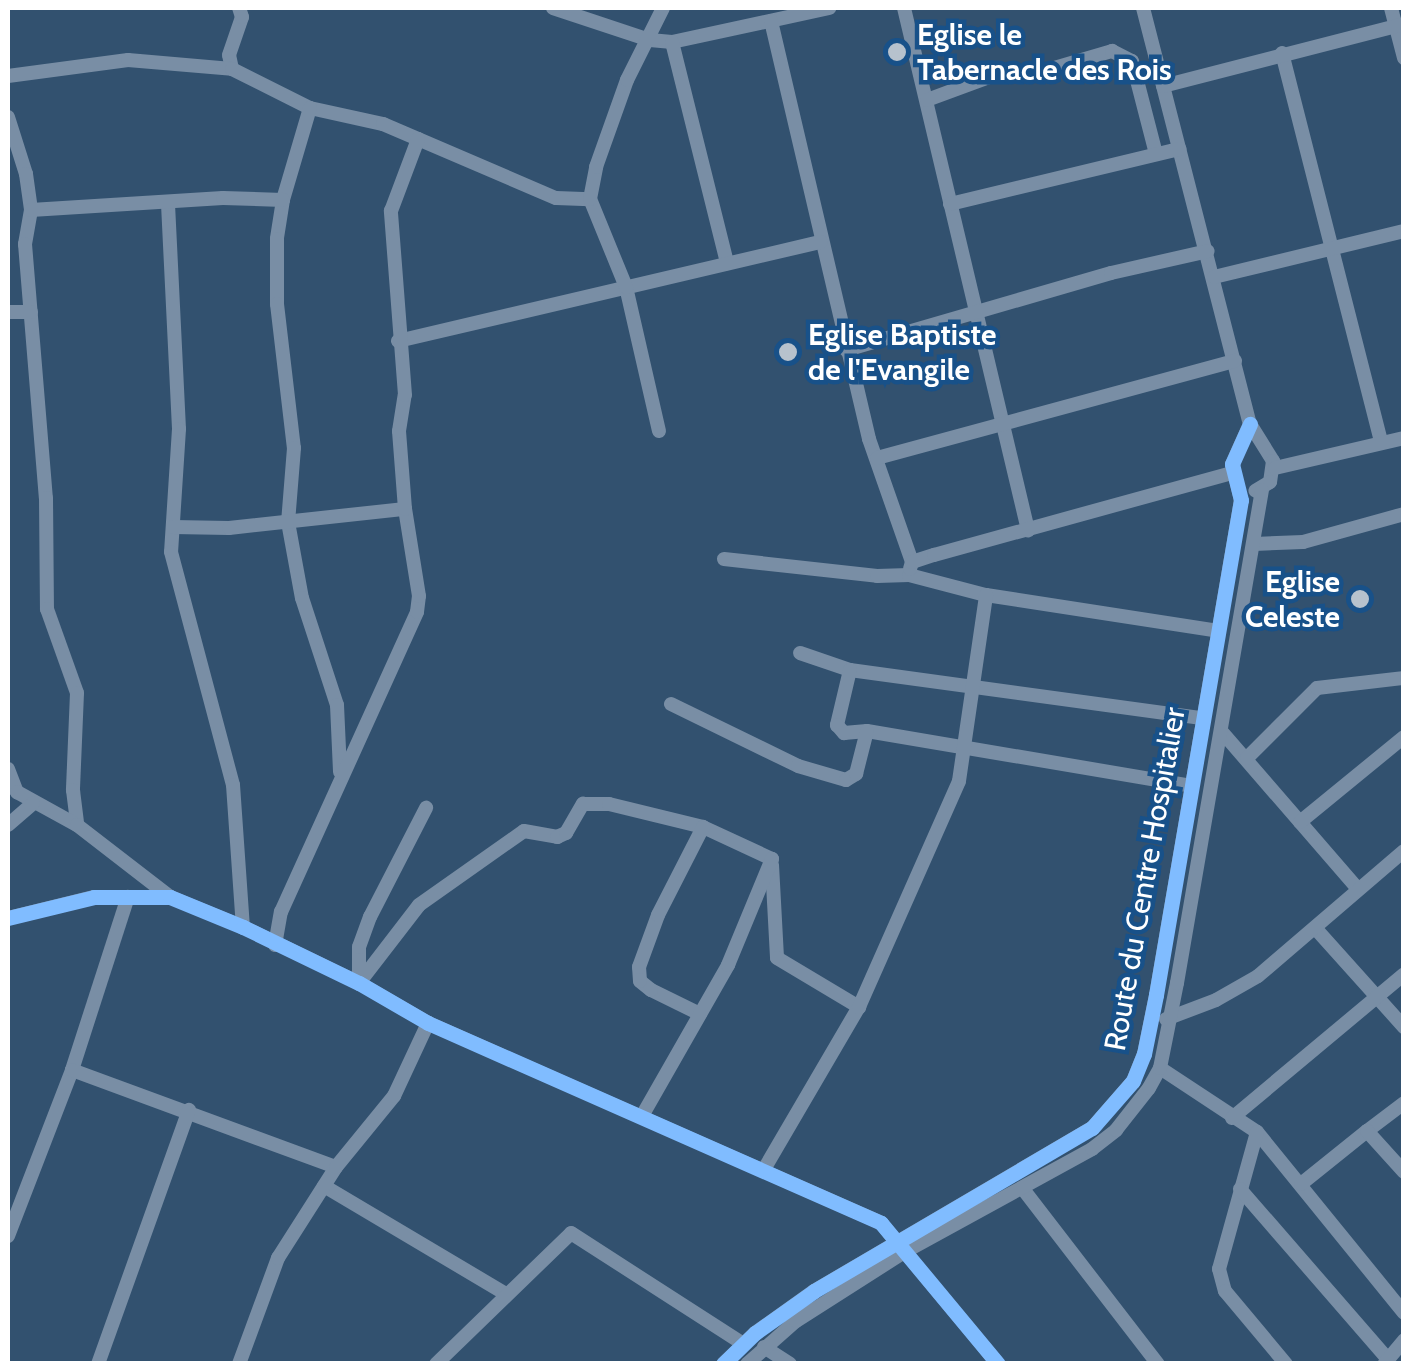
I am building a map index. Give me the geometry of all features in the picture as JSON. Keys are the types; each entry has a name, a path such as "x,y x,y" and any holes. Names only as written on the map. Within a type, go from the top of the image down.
{"street":[{"path":"232,69 229,55 242,18 240,8"},
{"path":"559,8 650,40 672,42 829,8"},
{"path":"659,431 626,287 590,199 596,167 627,80 663,8"},
{"path":"904,8 1028,530"},
{"path":"1144,8 1250,424 1275,468"},
{"path":"1390,8 1400,24 1404,58"},
{"path":"770,21 846,350 911,568"},
{"path":"1164,86 1400,24"},
{"path":"672,42 727,263"},
{"path":"927,100 1008,70 1027,76 1112,51 1132,61 1156,154"},
{"path":"1282,53 1381,442"},
{"path":"8,76 128,60 232,69 310,108 382,124 556,198 590,199"},
{"path":"310,108 283,200 277,240 277,304 294,448 288,522 302,598 336,706 340,778"},
{"path":"8,117 26,174 31,210 26,244 46,498 47,609 77,693 73,790 77,825"},
{"path":"274,945 281,912 416,612 419,596 405,509 400,431 405,395 391,211 418,139"},
{"path":"950,204 1179,149"},
{"path":"31,210 223,198 283,200"},
{"path":"168,204 179,429 171,552 233,786 243,928"},
{"path":"1214,277 1404,231"},
{"path":"398,342 821,242"},
{"path":"846,350 978,315 1111,273 1208,252"},
{"path":"8,312 31,312"},
{"path":"877,458 1235,361"},
{"path":"1250,424 1232,473 1240,488 1262,490 1275,468 1404,438"},
{"path":"1240,449 1265,449"},
{"path":"724,560 877,576 1232,473"},
{"name":"Route du Centre Hospitalier","path":"747,1364 796,1321 903,1246 1092,1128 1132,1081 1150,1024 1240,488"},
{"name":"Route du Centre Hospitalier","path":"723,1364 742,1342 814,1291 1023,1189 1116,1130 1160,1068 1262,490"},
{"path":"173,526 229,528 337,520 405,509"},
{"path":"1254,544 1302,542 1404,514"},
{"path":"911,568 986,595 1218,631"},
{"path":"762,1172 859,1007 959,781 986,595"},
{"path":"800,653 850,670 1202,718"},
{"path":"850,670 837,725 844,733 867,731 1190,786"},
{"path":"1246,758 1317,688 1404,678"},
{"path":"671,704 798,766 846,780 856,774 867,731"},
{"path":"1222,732 1358,890"},
{"path":"1300,822 1404,736"},
{"path":"8,768 16,792 77,825 170,897 360,983 428,1023 881,1223 998,1364"},
{"path":"360,983 419,905 524,831 557,837 566,833 583,804 597,802 703,827 772,860"},
{"path":"8,826 33,803"},
{"path":"360,983 359,947 370,917 426,808"},
{"path":"700,1014 651,990 640,981 640,967 658,915 703,827"},
{"path":"1150,1024 1216,1000 1258,976 1404,850"},
{"path":"772,860 777,958 859,1007"},
{"path":"642,1116 728,965 772,860"},
{"path":"8,918 94,897 170,897"},
{"path":"8,1236 72,1070 128,897"},
{"path":"1316,928 1404,1027"},
{"path":"1232,1118 1404,974"},
{"path":"239,1364 278,1258 336,1167 394,1096 428,1023"},
{"path":"1160,1068 1257,1132 1404,1313"},
{"path":"72,1070 336,1167"},
{"path":"1301,1184 1404,1103"},
{"path":"98,1364 189,1110"},
{"path":"1257,1132 1220,1259 1222,1281 1286,1364"},
{"path":"1367,1132 1404,1172"},
{"path":"324,1186 506,1294"},
{"path":"1023,1189 1158,1364"},
{"path":"1240,1190 1386,1361 1404,1340"},
{"path":"436,1364 571,1232 742,1342"},
{"path":"764,1348 790,1364"}],"cycle path":[{"path":"723,1364 755,1333 814,1291 1092,1128 1133,1081 1144,1054 1156,995 1241,500 1232,464 1250,424"},
{"path":"8,918 94,897 170,897 243,927 359,983 428,1023 881,1223 998,1364"}],"place":[{"name":"Eglise le Tabernacle des Rois","path":"897,52"},
{"name":"Eglise Baptiste de l'Evangile","path":"788,352"},
{"name":"Eglise Celeste","path":"1360,599"}]}
